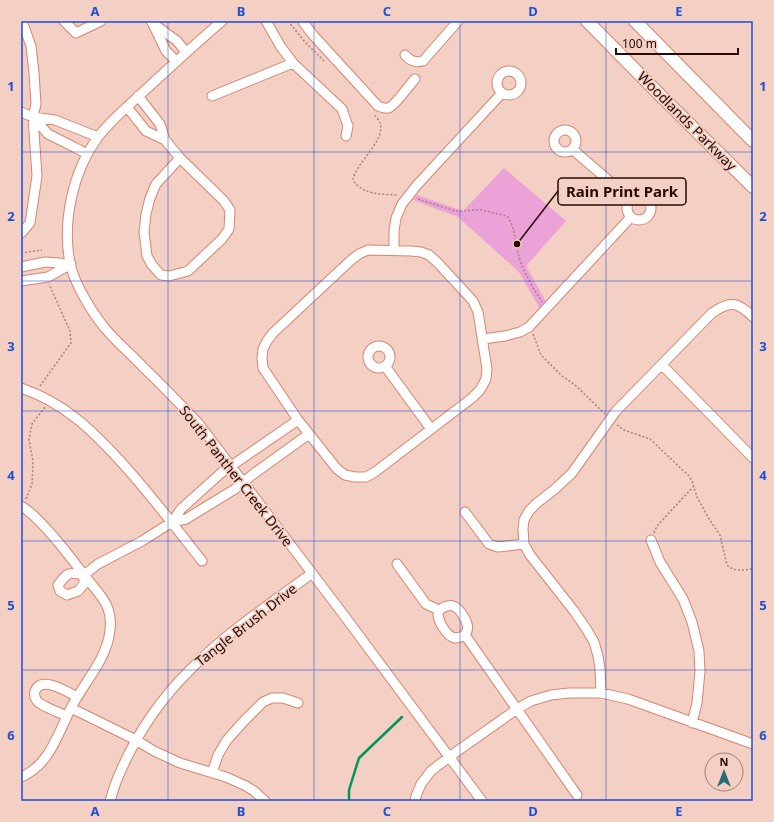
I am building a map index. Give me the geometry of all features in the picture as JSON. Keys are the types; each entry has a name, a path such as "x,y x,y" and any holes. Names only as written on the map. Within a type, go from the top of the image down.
{"main road":[{"name":"Woodlands Parkway","path":"587,21 753,187"},
{"path":"635,21 753,141"}],"street":[{"path":"21,233 30,223 36,176 33,117 36,104 32,46 22,21"},
{"path":"64,21 76,33 101,21"},
{"name":"South Panther Creek Drive","path":"222,21 109,123 87,154 77,179 70,208 68,226 70,264 87,302 104,327 199,424 482,801"},
{"path":"266,21 281,48 293,63 342,109 348,126 346,136"},
{"path":"305,21 303,22 313,35 378,106 388,108 393,105 415,79"},
{"path":"405,55 410,60 417,62 422,61 458,21"},
{"path":"152,22 177,41 186,52"},
{"path":"152,22 166,51 176,61"},
{"path":"212,96 293,63"},
{"path":"394,250 396,218 402,204 502,93"},
{"path":"138,96 160,124 165,140"},
{"path":"127,107 146,130 165,140 180,158 224,201 230,210 229,229 222,239 188,271 168,276 161,275 152,265 147,256 144,232 146,214 150,198 156,184 180,158"},
{"path":"21,112 33,117 55,120 98,137"},
{"path":"33,117 48,134 87,154"},
{"path":"572,149 630,199"},
{"path":"638,195 645,197 650,202 651,209 648,217 635,220 631,217 626,209 630,199 638,195"},
{"path":"483,339 505,336 520,332 530,327 631,217"},
{"path":"368,250 394,250 421,252 429,256 451,276 473,301 478,312 483,339 487,369 486,380 480,390 472,398 375,472 366,477 355,477 345,475 337,469 298,420 263,368 263,349 273,333 359,254 368,250"},
{"path":"21,267 45,262 70,264"},
{"path":"21,281 48,276 70,264"},
{"path":"601,693 600,669 594,642 574,611 530,555 524,544 522,529 524,520 529,511 537,503 572,473 616,411 712,313 721,306 731,304 739,305 753,317"},
{"path":"662,365 753,458"},
{"path":"385,366 432,429"},
{"path":"21,388 45,398 91,430 136,479 202,561"},
{"path":"172,522 180,509 221,473 298,420"},
{"path":"84,575 172,522 186,519 236,489 252,475 309,434"},
{"path":"21,506 39,521 84,575 106,604 111,622 106,650 77,697 49,753 42,763 27,775 21,777"},
{"path":"465,512 489,544 498,546 524,544"},
{"path":"651,540 660,562 683,599 692,622 699,651 700,671 697,703 692,722"},
{"path":"397,564 426,604 439,610"},
{"name":"Tangle Brush Drive","path":"110,801 119,776 136,740 164,699 188,672 213,648 311,574"},
{"path":"447,606 452,606 458,609 468,626 465,635 460,638 454,638 449,635 441,624 438,616 439,610 447,606"},
{"path":"465,635 578,795"},
{"path":"77,697 47,684 40,685 36,689 35,696 38,702 69,712 136,740 154,751 180,763 226,777 246,786 265,801"},
{"path":"415,801 421,784 431,771 517,709 531,701 551,695 569,693 601,693 628,699 753,744"},
{"path":"212,773 218,755 227,740 263,702 272,698 283,698 298,703"}],"path":[{"path":"288,21 305,42 326,63"},
{"path":"375,115 380,122 379,134 375,145 354,175 353,180 356,185 376,194 421,199 455,211 481,210 507,216 513,227 519,258 541,302 547,308"},
{"path":"21,253 42,250"},
{"path":"530,327 541,355 562,376 574,385 619,427 650,439 689,476 697,497 720,535 727,565 733,569 753,569"},
{"path":"651,540 657,526 694,487"}],"shaded area":[{"path":"504,168 566,221 526,266 546,302 540,309 519,272 458,217 413,200 417,195 463,211"}],"waterway":[{"path":"349,801 349,790 359,758 402,717"}],"place":[{"name":"Rain Print Park","path":"517,244"}]}
